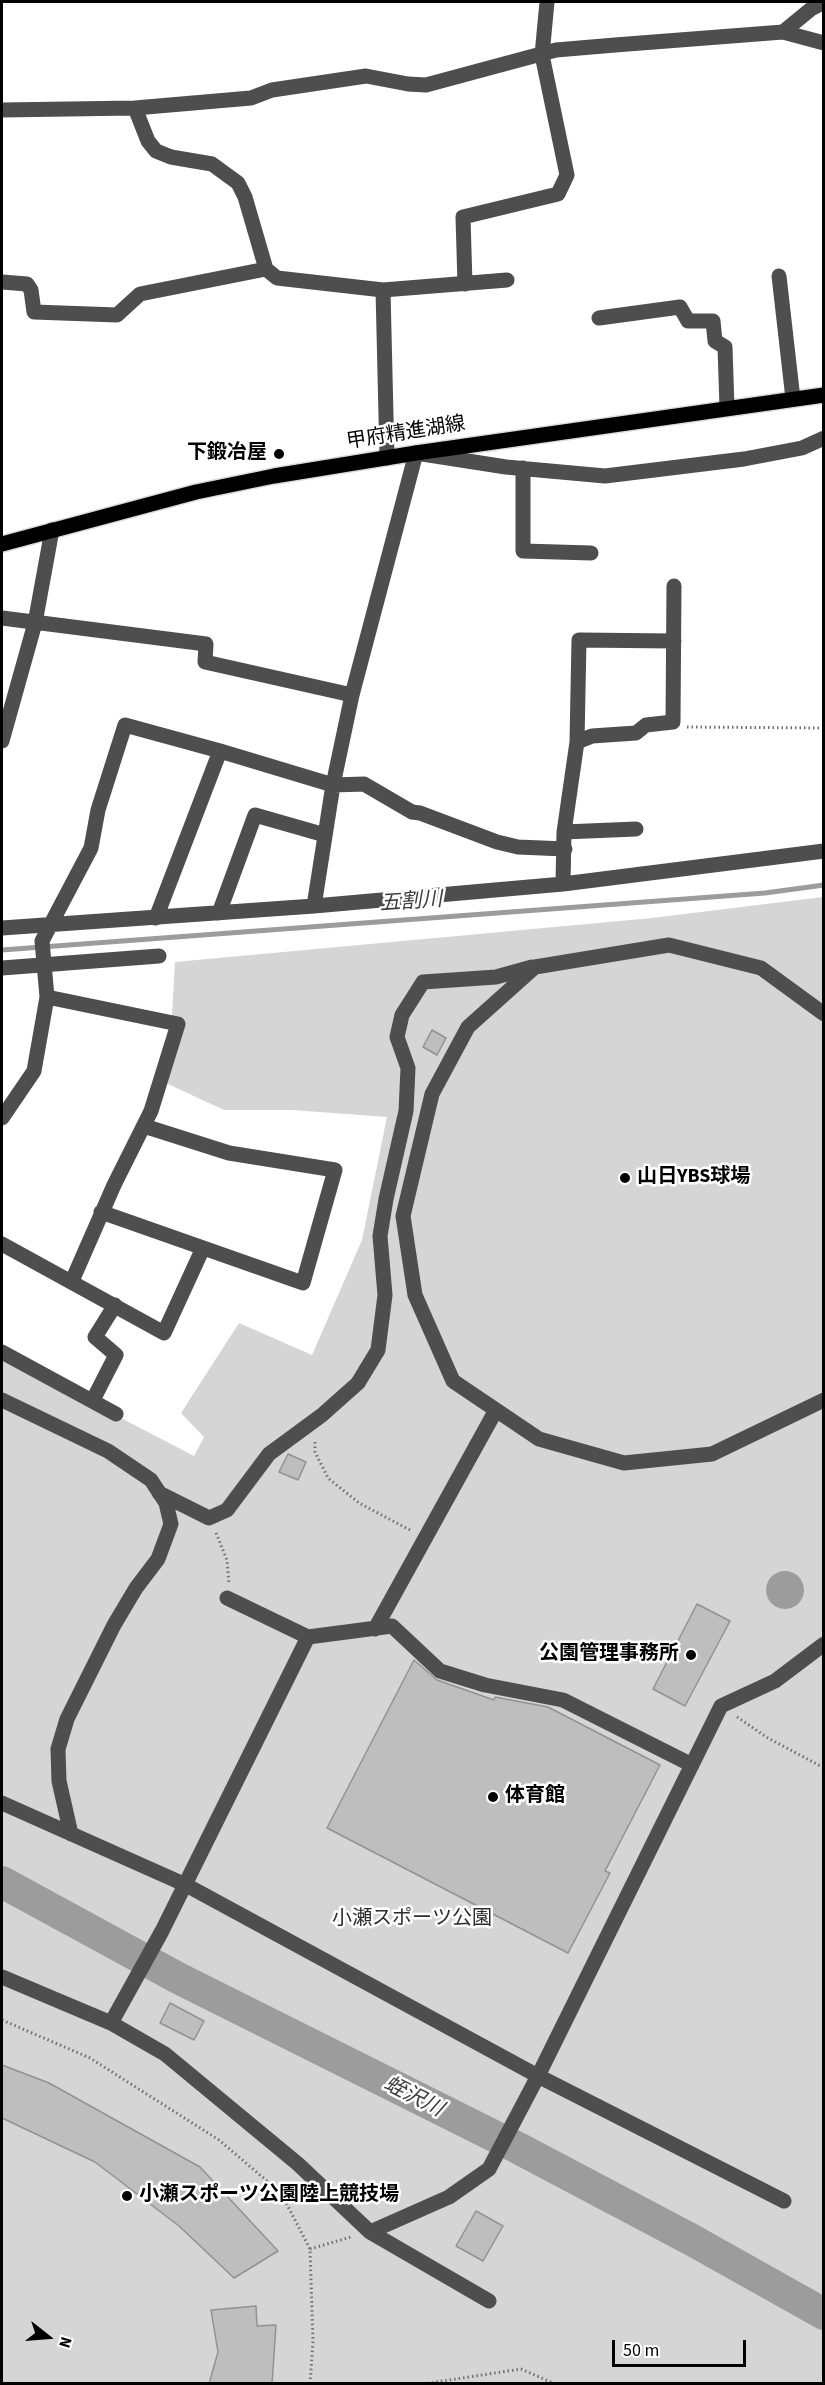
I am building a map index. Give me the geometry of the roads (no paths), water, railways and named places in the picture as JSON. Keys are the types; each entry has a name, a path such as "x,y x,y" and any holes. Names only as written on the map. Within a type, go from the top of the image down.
{"main road":[{"name":"甲府精進湖線","path":"2,544 196,492 274,476 416,453 824,395"}],"street":[{"path":"465,284 464,217 558,194 567,175 542,55 547,2"},
{"path":"783,32 811,9 824,2"},
{"path":"2,110 135,108 251,98 272,90 366,76 426,85 555,50 567,49 783,32 824,43"},
{"path":"135,108 148,141 156,150 171,157 212,164 238,183 245,197 266,269 277,278 383,290 507,280"},
{"path":"2,282 27,284 32,290 34,312 117,315 140,294 266,269"},
{"path":"779,276 793,399"},
{"path":"383,290 387,458"},
{"path":"599,318 680,307 688,321 712,321 715,342 725,347 727,408"},
{"path":"315,906 333,784 352,695 416,453 523,468 605,476 744,459 802,448 824,438"},
{"path":"523,468 523,551 591,553"},
{"path":"2,741 35,623 52,530"},
{"path":"577,742 592,736 636,733 646,725 673,722 674,586"},
{"path":"3,620 207,644 205,662 352,695"},
{"path":"563,884 564,832 577,742 579,640 674,642"},
{"path":"2,1118 34,1071 47,997 42,941 91,848 98,810 125,725 333,784 364,784 412,812 497,842 518,846 565,849"},
{"path":"156,918 220,751"},
{"path":"219,913 255,815 325,835"},
{"path":"564,832 636,829"},
{"path":"2,928 315,906 563,884 824,850"},
{"path":"159,1493 209,1518 227,1510 269,1454 322,1415 358,1383 378,1350 385,1295 380,1236 406,1112 408,1068 397,1037 402,1015 423,982 496,977 534,966 669,945 761,969 824,1014"},
{"path":"2,968 44,962 159,956"},
{"path":"534,966 468,1028 432,1094 403,1216 415,1295 453,1381 539,1439 624,1463 712,1454 824,1400"},
{"path":"47,997 178,1024 151,1111 101,1212 72,1281"},
{"path":"101,1212 303,1283 335,1170 229,1153 144,1126"},
{"path":"2,1244 164,1333 203,1248"},
{"path":"93,1400 116,1355 95,1337 115,1305"},
{"path":"2,1352 116,1414"},
{"path":"2,1400 108,1451 151,1480 166,1503 171,1524 167,1540 158,1559 136,1588 109,1634 67,1719 58,1749 59,1781 71,1834"},
{"path":"375,1629 496,1410"},
{"path":"227,1598 308,1637 392,1626 440,1671 485,1685 563,1700 692,1765"},
{"path":"111,2024 186,1885 308,1637"},
{"path":"370,2232 449,2197 489,2169 538,2076 721,1706 774,1681 824,1644"},
{"path":"2,1803 186,1885 538,2076 784,2201"},
{"path":"2,1977 111,2024 165,2054 297,2164 370,2232 489,2301"}],"waterway":[{"name":"五割川","path":"2,950 765,893 824,885"},
{"name":"蛭沢川","path":"2,1882 178,1978 518,2148 692,2240 824,2314"}],"place":[{"name":"下鍛冶屋","path":"279,454"},
{"name":"山日YBS球場","path":"625,1178"},
{"name":"公園管理事務所","path":"691,1655"},
{"name":"体育館","path":"493,1797"},
{"name":"小瀬スポーツ公園陸上競技場","path":"127,2196"}],"park label":[{"name":"小瀬スポーツ公園","path":"412,1920"}]}
